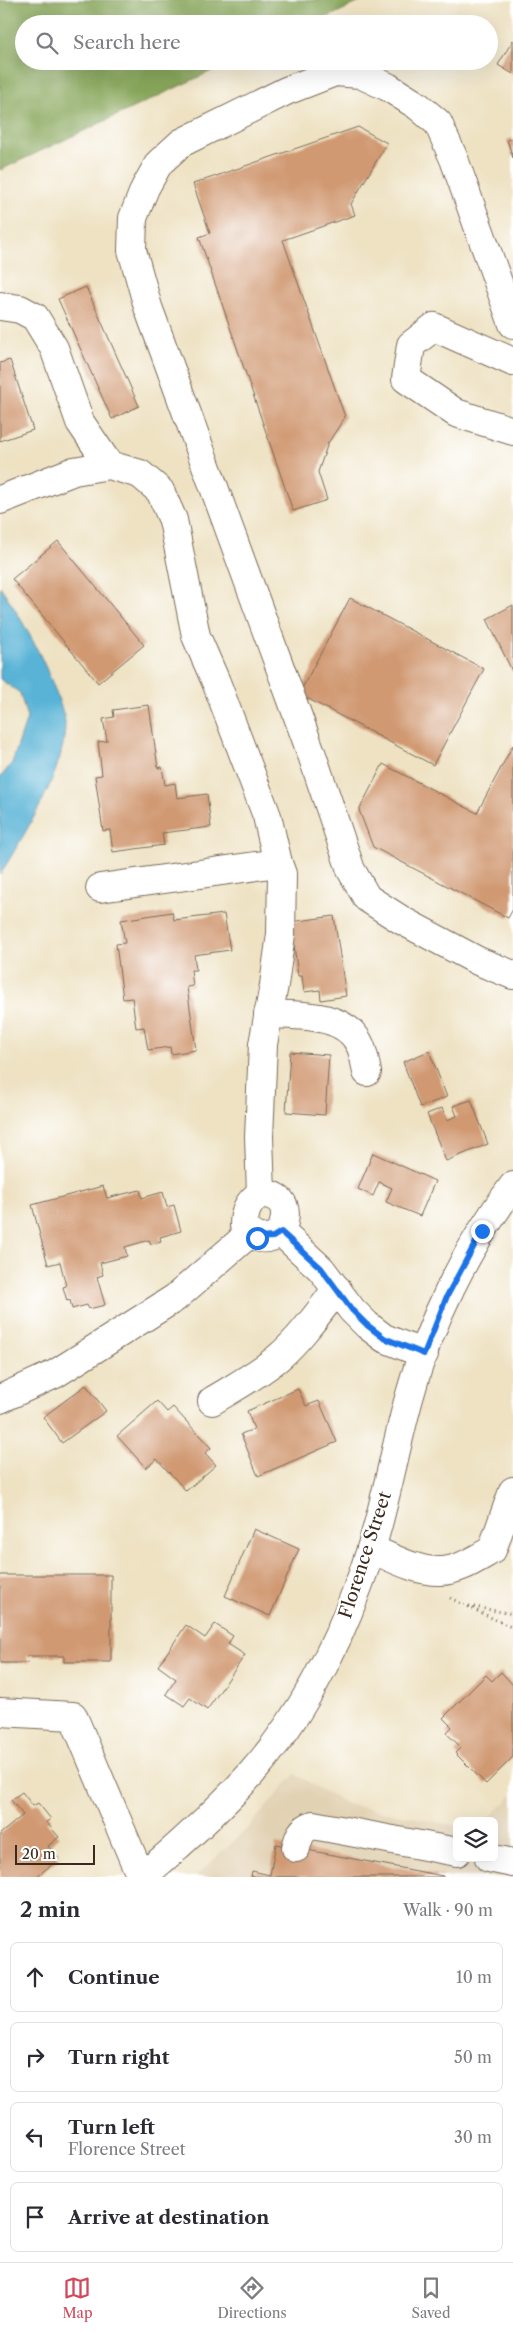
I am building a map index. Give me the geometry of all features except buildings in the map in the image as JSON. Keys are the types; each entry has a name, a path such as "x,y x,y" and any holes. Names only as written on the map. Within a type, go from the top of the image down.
{"street":[{"path":"513,324 454,158 438,123 418,106 388,87 360,74 335,72 327,75 286,91 181,143 160,162 145,188 133,218 132,250 148,307 312,755 351,870 367,898 385,910 478,961 513,975"},
{"path":"0,306 20,308 35,317 54,348 80,422 109,465"},
{"path":"513,362 434,327 411,345 406,379 456,412 513,431"},
{"path":"0,500 74,471 109,465 140,474 160,491 173,520 196,636 216,682 267,816 282,874 281,934 263,1044 259,1138 261,1193"},
{"path":"100,888 278,862"},
{"path":"268,1014 316,1017 344,1027 353,1034 360,1045 367,1072"},
{"name":"Florence Street","path":"142,1877 194,1832 250,1774 274,1744 320,1672 340,1633 371,1549 409,1396 444,1303 482,1231 513,1186"},
{"path":"261,1193 271,1194 280,1200 285,1209 286,1219 281,1232 265,1239 257,1238 244,1226 247,1206 261,1193"},
{"path":"281,1232 321,1268 352,1310 384,1338 424,1354"},
{"path":"0,1399 56,1374 175,1298 250,1233"},
{"path":"212,1401 261,1371 281,1355 307,1327 336,1289"},
{"path":"371,1549 421,1568 438,1571 454,1569 502,1554 513,1491"},
{"path":"0,1712 73,1716 142,1877"},
{"path":"296,1848 300,1835 305,1828 313,1825 453,1851"},
{"path":"498,1860 513,1863"}],"path":[{"path":"464,1605 513,1614"}],"shaded area":[{"path":"295,1774 346,1804 453,1825 453,1862 498,1862 498,1817 489,1817 513,1795 513,1877 195,1877 247,1829"}],"green space":[{"path":"0,0 364,0 332,15 15,15 15,70 214,70 0,170"}],"water":[{"path":"0,586 26,627 41,656 64,715 65,723 59,761 51,781 42,802 0,875 0,778 12,763 27,718 20,693 0,679"}],"route":[{"path":"257,1238 265,1239 281,1232 321,1268 352,1310 367,1325 384,1338 402,1347 424,1354 447,1296 482,1231"}]}
